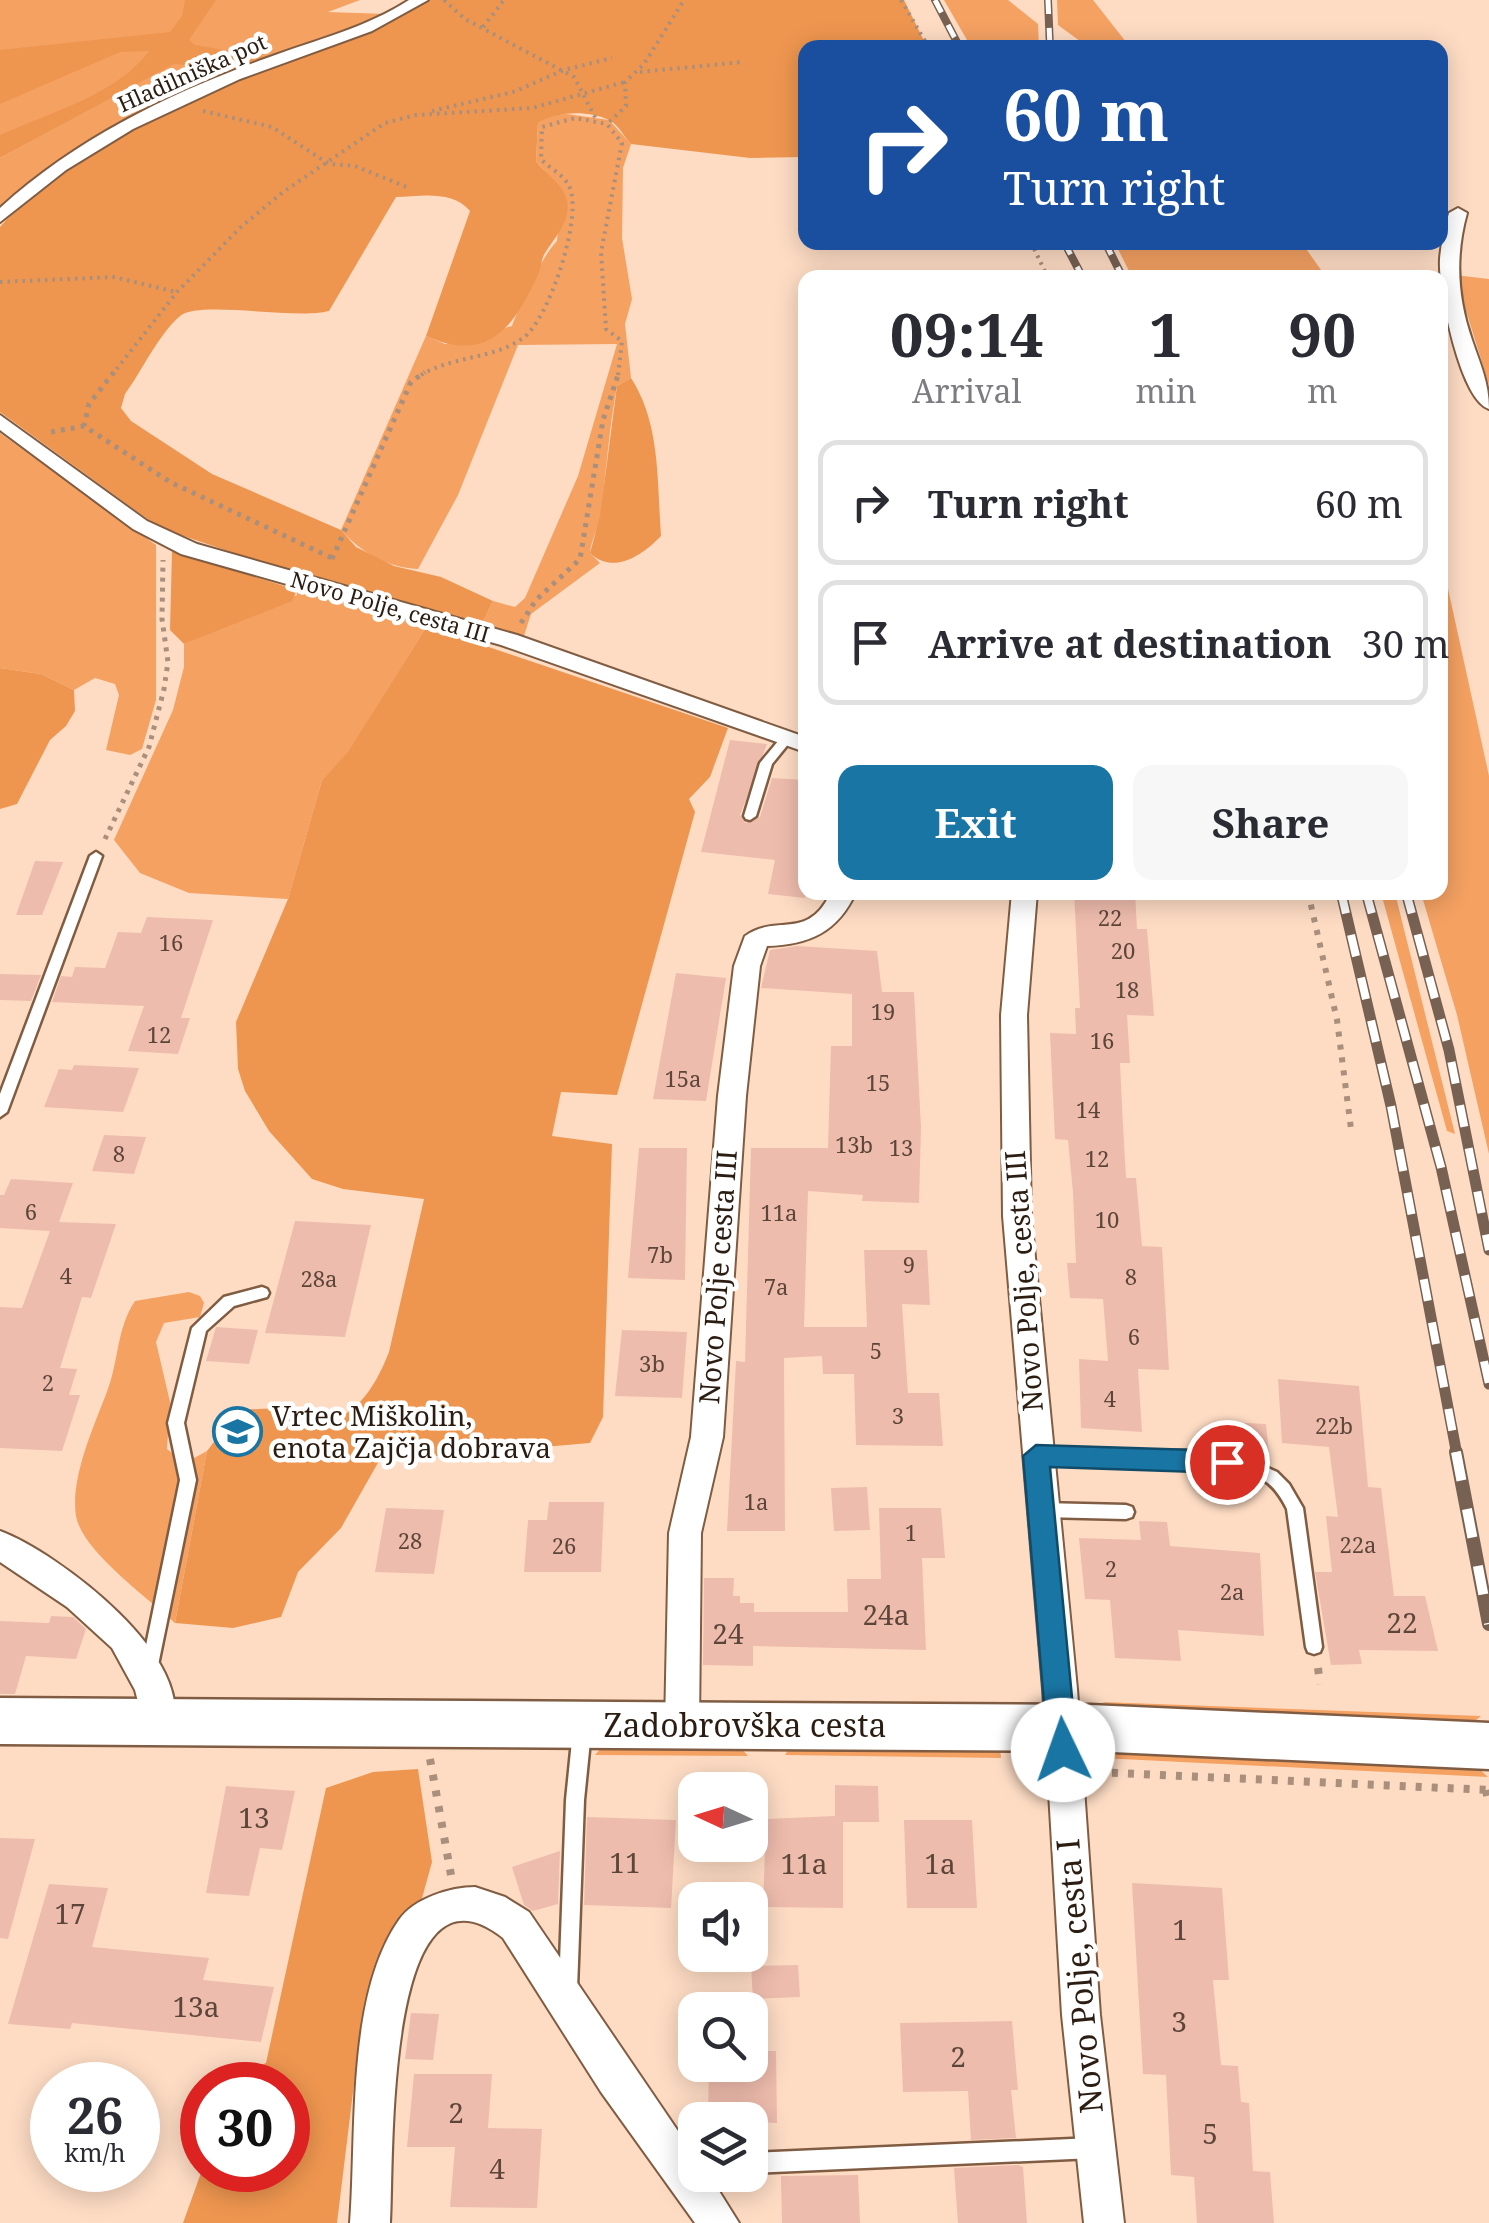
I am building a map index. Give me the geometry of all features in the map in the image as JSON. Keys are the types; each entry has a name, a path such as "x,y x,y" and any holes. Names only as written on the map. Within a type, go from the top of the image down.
{"main road":[{"name":"Zadobrovška cesta","path":"0,1721 153,1699 583,1725 1062,1728 1488,1775"}],"street":[{"name":"Hladilniška pot","path":"0,217 101,140 178,100 359,30 420,0"},
{"path":"1448,240 1458,213"},
{"path":"1448,277 1489,403"},
{"name":"Novo Polje, cesta III","path":"0,420 164,538 246,568 508,640 796,741"},
{"name":"Novo Polje cesta III","path":"682,1726 685,1533 705,1450 746,966 754,942 761,937 816,930 830,920 840,900"},
{"name":"Novo Polje, cesta III","path":"1025,900 1014,1015 1014,1130 1036,1456 1062,1728"},
{"path":"0,1545 113,1623 153,1699"},
{"name":"Novo Polje, cesta I","path":"1062,1728 1080,2016 1104,2223"},
{"path":"370,2223 384,2036 394,1983 411,1933 429,1916 457,1905 482,1904 497,1909 516,1925 678,2155"},
{"path":"701,2192 719,2223"}],"lane":[{"path":"750,816 766,763 796,741"},
{"path":"0,1112 96,856"},
{"path":"153,1699 188,1480 176,1424 196,1337 199,1328 229,1301 262,1294"},
{"path":"1036,1456 1227,1462 1265,1472 1285,1491 1295,1508 1316,1655"},
{"path":"1042,1510 1126,1512"},
{"path":"568,2004 575,1800 583,1725"},
{"path":"768,2162 1095,2148"}],"path":[{"path":"444,0 483,28 564,70 586,94 597,120"},
{"path":"483,28 504,0"},
{"path":"416,115 532,108 625,82 656,54 661,31 684,0"},
{"path":"901,0 924,40"},
{"path":"332,558 223,508 102,442 84,426 89,404 177,292 241,227 283,192 386,123 514,92 564,70 612,58"},
{"path":"639,72 743,62"},
{"path":"607,124 626,106 625,82"},
{"path":"178,100 212,116 272,126 329,164 355,166 409,188"},
{"path":"315,585 332,558 411,382 435,366 509,344 537,326 552,292 573,213 569,184 541,160 542,127 555,120 597,120 607,124 622,143 601,252 606,330 622,341 618,378 603,420 580,559 536,600 508,640"},
{"path":"0,282 95,276 138,280 177,292"},
{"path":"96,856 149,748 164,689 168,662 162,619 164,538"},
{"path":"1310,900 1337,1020 1350,1129"},
{"path":"1316,1655 1320,1684"},
{"path":"429,1754 457,1905"},
{"path":"1089,1772 1488,1775 1489,1806"}],"shaded area":[{"path":"0,0 360,0 328,12 387,14 272,58 191,62 237,70 111,128 53,166 0,210 0,158 148,77 0,157"},
{"path":"185,0 216,0 189,40 195,45 272,58 237,70 174,64 0,158 0,135 100,91 119,80 149,51 120,52 0,104 0,50 170,32 182,16"},
{"path":"426,0 904,0 924,40 798,40 798,157 750,158 631,144 613,122 582,113 563,114 538,123 536,161 564,192 567,213 519,310 496,336 482,343 448,344 426,336 470,211 455,200 436,196 396,197 329,311 191,312 180,316 165,333 125,394 121,408 131,421 212,474 341,530 356,547 394,566 441,577 493,601 481,626 263,563 160,528 0,412 0,227 7,219 79,162 158,114 214,88 350,40"},
{"path":"944,0 1008,0 1038,24 1039,40 967,40"},
{"path":"1057,0 1093,0 1124,40 1078,40 1058,25"},
{"path":"550,115 609,120 631,144 623,168 622,238 632,299 625,324 631,378 617,386 614,402 601,514 590,553 600,563 531,614 523,639 481,626 493,601 515,607 525,598 578,476 617,344 518,345 458,495 418,569 375,557 341,530 426,336 445,344 512,326 538,269 557,241 561,189 536,161 538,123"},
{"path":"1118,250 1307,250 1321,270 1128,270"},
{"path":"1455,275 1489,279 1489,385"},
{"path":"631,378 653,434 661,536 636,556 618,563 590,553 600,516 617,386"},
{"path":"0,433 156,545 156,700 142,749 130,755 106,750 119,695 115,684 95,678 74,690 41,674 0,668"},
{"path":"172,551 297,590 292,601 184,644 170,630"},
{"path":"1448,589 1489,776 1489,1154 1457,1015 1423,900 1448,900"},
{"path":"297,590 313,590 427,626 348,753 322,780 288,899 189,893 140,873 114,840 173,710 184,667 184,644 297,595"},
{"path":"427,626 728,728 710,777 689,799 695,812 617,1095 561,1092 552,1136 612,1144 603,1417 590,1443 379,1461 341,1528 298,1572 281,1617 233,1628 175,1623 207,1451 238,1410 278,1408 310,1425 325,1423 360,1402 389,1352 424,1199 343,1189 312,1179 269,1131 245,1091 238,1069 236,1022 288,899 322,780 348,752"},
{"path":"0,668 41,674 74,690 75,711 50,740 17,804 0,809"},
{"path":"1383,900 1397,900 1455,1134 1447,1131"},
{"path":"189,1292 200,1296 204,1303 200,1317 164,1323 156,1342 170,1402 167,1449 185,1463 207,1451 175,1623 90,1544 76,1516 75,1501 85,1451 108,1389 129,1311 135,1301"},
{"path":"1102,1702 1481,1716 1468,1727 1119,1708"},
{"path":"604,1745 739,1746 748,1756 595,1755"},
{"path":"791,1745 1000,1747 1001,1758 785,1755"},
{"path":"1125,1748 1476,1766 1488,1777 1101,1758"},
{"path":"418,1769 432,1862 419,1909 387,1941 355,2076 337,2223 183,2223 194,2192 310,2192 310,2062 266,2062 326,1788 373,1772"}],"building":[{"path":"730,740 767,744 740,815 745,823 760,817 772,778 798,780 798,897 768,894 775,860 701,852"},
{"path":"35,861 63,862 42,915 16,915"},
{"path":"1074,900 1135,900 1137,929 1147,929 1154,1016 1127,1015 1130,1063 1120,1063 1126,1178 1136,1178 1142,1246 1162,1247 1169,1370 1138,1369 1142,1432 1081,1428 1079,1359 1108,1361 1103,1299 1070,1298 1067,1263 1076,1263 1073,1193 1068,1140 1055,1139 1050,1033 1076,1034 1075,1008 1080,1008"},
{"path":"147,917 213,920 181,1018 190,1018 178,1054 128,1051 144,1006 52,1002 61,976 72,977 75,967 105,968 118,932 141,933"},
{"path":"797,946 877,951 882,992 914,992 921,1128 919,1203 862,1201 863,1195 808,1191 804,1327 867,1327 864,1250 927,1250 930,1305 902,1304 908,1393 939,1393 943,1446 856,1445 854,1374 823,1374 822,1356 784,1358 785,1531 727,1531 736,1361 745,1362 751,1148 828,1148 831,1046 852,1046 852,994 761,988 770,950"},
{"path":"676,973 726,978 706,1101 653,1099"},
{"path":"0,974 41,975 31,1001 0,1000"},
{"path":"74,1065 139,1068 123,1112 44,1107 59,1069 72,1070"},
{"path":"104,1135 146,1137 134,1174 92,1171"},
{"path":"639,1148 687,1148 685,1280 628,1278"},
{"path":"11,1179 73,1183 59,1222 116,1224 91,1298 82,1297 60,1368 77,1369 69,1395 80,1395 62,1451 0,1448 0,1307 22,1308 50,1231 0,1228 0,1195 4,1195"},
{"path":"295,1221 371,1225 345,1337 265,1333"},
{"path":"216,1327 258,1330 249,1364 206,1361"},
{"path":"622,1330 687,1332 682,1398 615,1396"},
{"path":"1278,1379 1359,1386 1368,1487 1381,1488 1394,1596 1425,1596 1438,1651 1359,1650 1362,1664 1331,1665 1315,1572 1332,1572 1326,1516 1338,1517 1329,1447 1282,1443"},
{"path":"1224,1422 1266,1424 1269,1454 1227,1452"},
{"path":"867,1487 870,1530 834,1531 831,1488"},
{"path":"549,1502 604,1502 601,1572 524,1572 528,1520 547,1520"},
{"path":"386,1508 444,1510 434,1574 375,1572"},
{"path":"879,1508 941,1508 945,1558 922,1558 926,1650 753,1646 753,1666 703,1665 704,1578 734,1578 733,1596 740,1596 740,1603 754,1603 754,1612 848,1612 847,1579 881,1579"},
{"path":"1139,1521 1167,1522 1170,1546 1260,1553 1264,1636 1178,1630 1181,1661 1115,1658 1110,1600 1085,1599 1079,1538 1141,1540"},
{"path":"51,1616 73,1617 86,1629 76,1659 26,1656 15,1694 0,1694 0,1621 49,1623"},
{"path":"835,1785 878,1786 879,1822 843,1822 843,1908 768,1907 768,1882 764,1882 768,1819 835,1816"},
{"path":"226,1786 295,1791 282,1850 260,1848 249,1896 206,1893"},
{"path":"587,1817 676,1820 671,1908 584,1905"},
{"path":"904,1820 972,1820 977,1908 907,1908"},
{"path":"0,1838 35,1839 8,1939 0,1938"},
{"path":"560,1851 558,1904 533,1911 524,1905 512,1867"},
{"path":"1132,1883 1222,1888 1229,1980 1213,1980 1221,2065 1238,2066 1241,2102 1249,2103 1253,2171 1270,2172 1274,2223 1197,2223 1194,2177 1171,2175 1166,2075 1143,2074"},
{"path":"49,1884 108,1888 92,1947 209,1958 203,1980 274,1987 261,2042 72,2023 70,2029 8,2024"},
{"path":"798,1965 800,1997 768,1998 768,1992 753,1992 751,1972 768,1972 768,1966"},
{"path":"411,2013 439,2014 433,2060 405,2059"},
{"path":"1012,2021 1018,2090 1011,2090 1016,2138 971,2140 968,2091 903,2092 900,2023"},
{"path":"768,2051 776,2051 777,2123 768,2123 768,2102 708,2102 709,2082 768,2082"},
{"path":"414,2074 492,2074 488,2128 542,2129 537,2208 450,2207 455,2147 407,2147"},
{"path":"1023,2167 1027,2223 958,2223 954,2168"},
{"path":"858,2175 860,2223 782,2223 781,2176"}],"railway":[{"path":"935,0 956,40"},
{"path":"1048,0 1050,40"},
{"path":"1068,250 1079,270"},
{"path":"1109,250 1119,270"},
{"path":"1343,900 1391,1106 1457,1455"},
{"path":"1368,900 1441,1167 1489,1384"},
{"path":"1408,900 1449,1050 1489,1250"},
{"path":"1456,1452 1489,1624"}],"place":[{"name":"Vrtec Miškolin, enota Zajčja dobrava","path":"237,1432"}],"route":[{"path":"1063,1750 1036,1456 1227,1462"}]}
